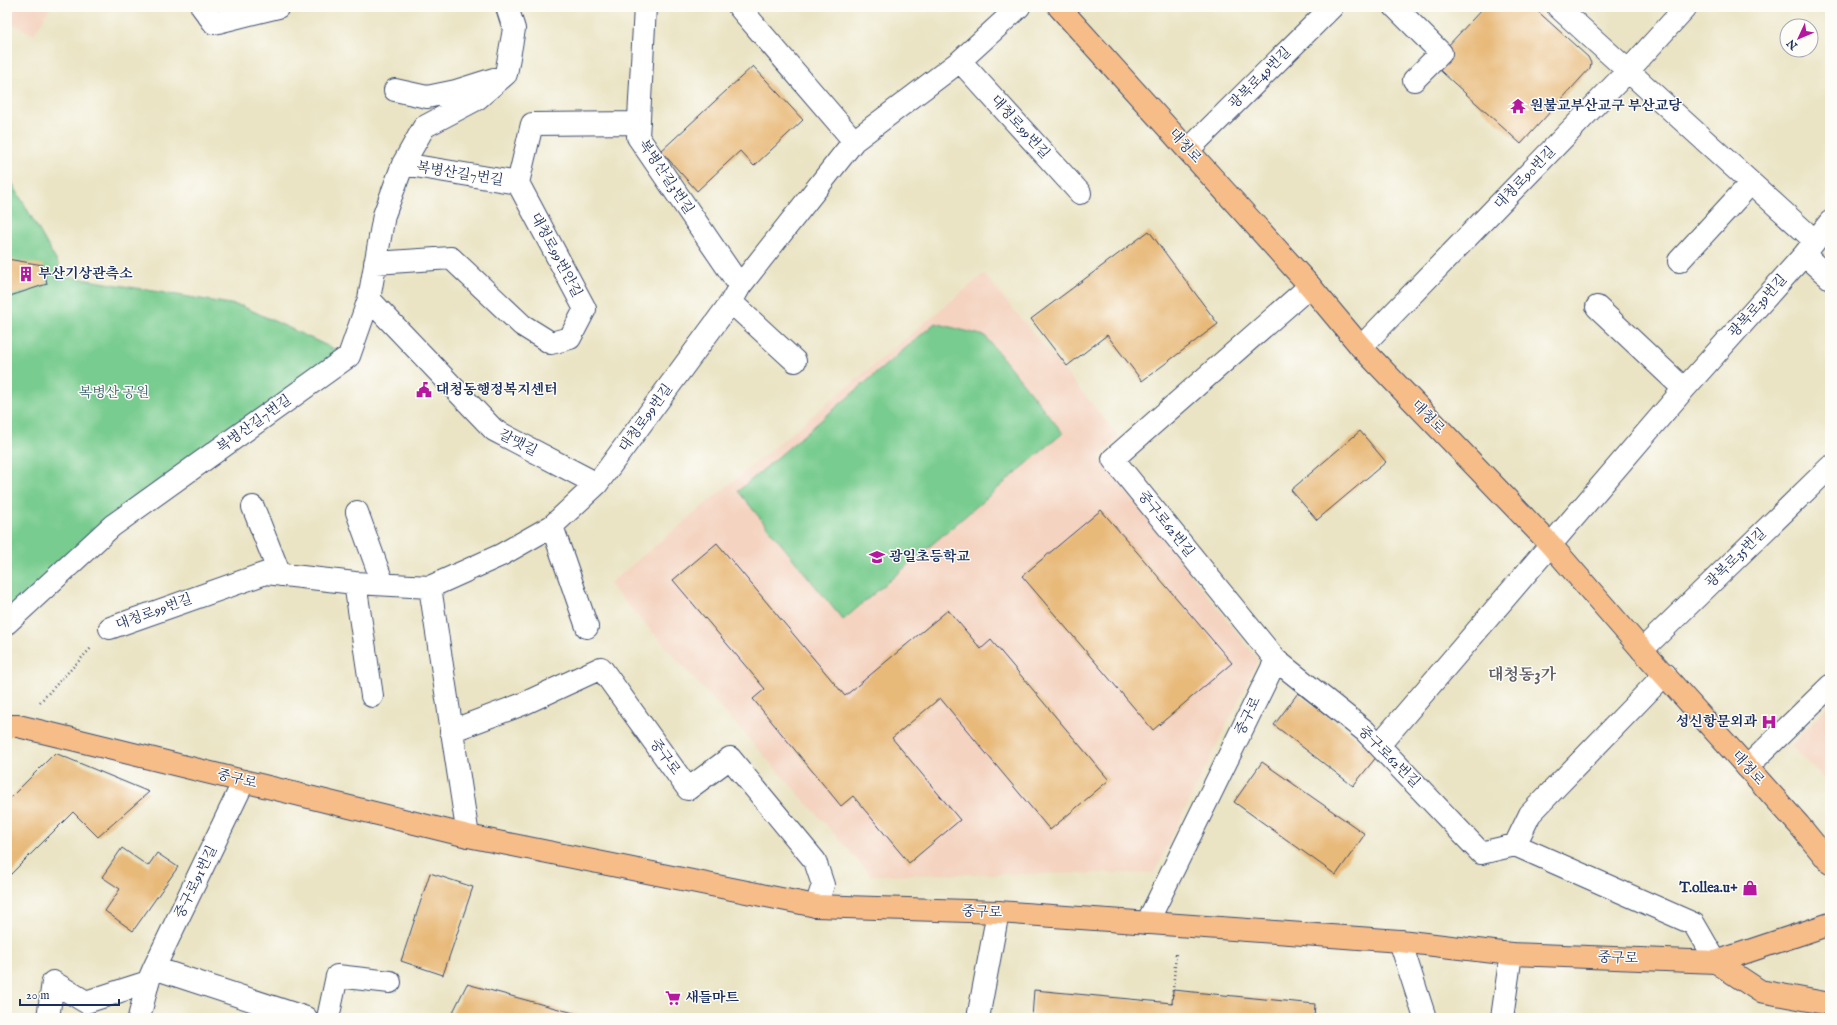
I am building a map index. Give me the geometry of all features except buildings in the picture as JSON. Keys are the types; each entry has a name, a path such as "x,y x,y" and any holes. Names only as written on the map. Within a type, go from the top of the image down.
{"main road":[{"name":"대청로","path":"1059,7 1310,286 1361,347 1550,544 1642,650 1799,825 1830,863"},
{"name":"중구로","path":"11,730 244,781 468,836 816,906 998,912 1400,942 1511,954 1716,962 1830,924"},
{"path":"1716,962 1760,991 1830,1004"}],"street":[{"path":"202,7 214,22 278,7"},
{"path":"395,90 427,97 456,91 506,74 514,29 507,7"},
{"name":"복병산길3번길","path":"645,7 638,137 735,294"},
{"path":"739,7 854,141"},
{"name":"대청로99번길","path":"110,628 266,573 355,583 430,587 501,555 552,526 597,484 735,294 854,141 960,61 1019,7"},
{"name":"광복로49번길","path":"1188,150 1332,7"},
{"path":"1395,7 1441,53 1414,80"},
{"path":"1558,7 1751,183 1809,248 1830,278"},
{"name":"대청로90번길","path":"1361,347 1628,71 1686,7"},
{"name":"대청로99번길","path":"960,61 1080,193"},
{"name":"복병산길7번길","path":"7,623 112,526 349,356 369,299 384,215 403,164 424,127 477,99 506,74"},
{"path":"518,183 532,124 639,122"},
{"name":"복병산길7번길","path":"403,164 518,183"},
{"name":"대청로99번안길","path":"375,263 451,258 522,325 551,343 570,338 585,309 518,183"},
{"path":"1679,261 1751,183"},
{"name":"광복로39번길","path":"1550,544 1684,389 1809,248 1830,222"},
{"name":"중구로62번길","path":"1310,286 1114,459 1276,660 1366,731 1481,853 1515,845"},
{"path":"735,294 795,361"},
{"name":"갈맷길","path":"369,299 494,430 597,484"},
{"path":"1597,307 1684,389"},
{"name":"광복로35번길","path":"1642,650 1830,467"},
{"path":"253,507 280,575"},
{"path":"357,512 383,584"},
{"path":"552,526 587,627"},
{"path":"1379,745 1550,544"},
{"path":"355,583 372,696"},
{"path":"430,587 468,836"},
{"name":"중구로","path":"1147,923 1276,660"},
{"name":"중구로","path":"451,731 523,704 600,668 688,789 730,758 815,861 823,885 816,906"},
{"path":"1665,674 1530,814 1515,845 1694,924 1716,962"},
{"path":"1747,767 1830,686"},
{"name":"중구로91번길","path":"139,1018 151,975 244,781"},
{"path":"978,1018 998,912"},
{"path":"1400,942 1425,1018"},
{"path":"1502,1018 1511,954"},
{"path":"48,1018 53,982 86,1002 151,975 306,1018"},
{"path":"328,1018 337,976 390,982"}],"path":[{"name":"대청로99번길","path":"11,730 110,628"},
{"path":"1172,1003 1178,925"}],"shaded area":[{"path":"7,7 50,7 34,35 7,20"},
{"path":"984,274 1119,437 1099,457 1258,660 1154,873 870,875 609,584"},
{"path":"1830,703 1830,785 1791,746"}],"green space":[{"name":"복병산 공원","path":"7,174 65,276 242,306 349,356 112,526 7,623"},
{"path":"935,323 985,336 1063,433 843,620 738,491"}],"place":[{"name":"원불교부산교구 부산교당","path":"1518,106"},
{"name":"부산기상관측소","path":"26,274"},
{"name":"대청동행정복지센터","path":"424,390"},
{"name":"광일초등학교","path":"877,557"},
{"name":"성신항문외과","path":"1769,722"},
{"name":"T.ollea.u+","path":"1750,888"},
{"name":"새들마트","path":"673,998"}],"district":[{"name":"대청동3가","path":"1522,676"}]}
